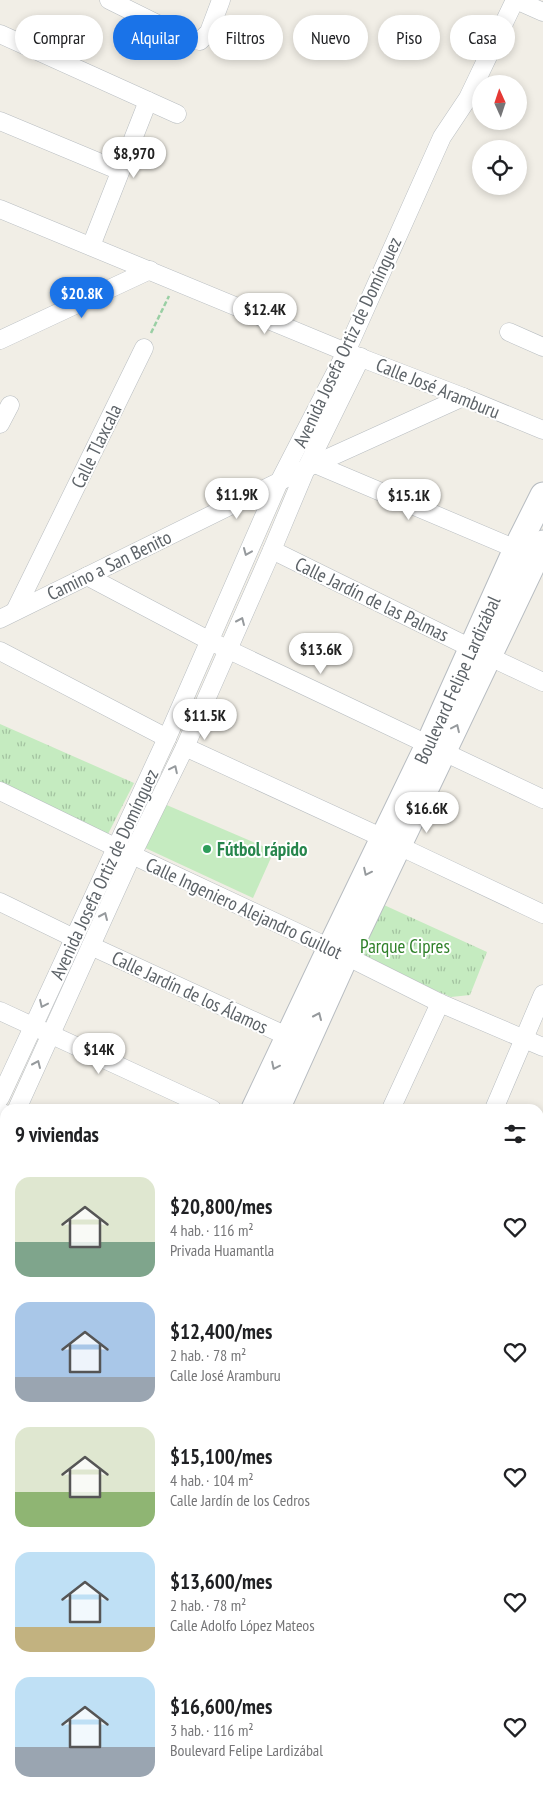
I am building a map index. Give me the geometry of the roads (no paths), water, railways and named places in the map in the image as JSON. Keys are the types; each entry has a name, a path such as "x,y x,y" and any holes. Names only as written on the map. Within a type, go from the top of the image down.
{"main road":[{"name":"Boulevard Felipe Lardizábal","path":"256,1104 289,1037 338,952 480,653 534,556 543,495"},
{"name":"Boulevard Felipe Lardizábal","path":"279,1104 338,952"}],"street":[{"path":"109,0 188,39 200,41 209,32 221,0"},
{"path":"515,0 543,12"},
{"name":"Avenida Josefa Ortiz de Domínguez","path":"19,1104 132,855 185,747 310,466 442,136 468,98 515,0"},
{"path":"0,34 178,114"},
{"path":"91,246 148,101"},
{"path":"0,121 120,171"},
{"name":"Calle José Aramburu","path":"0,209 176,280 353,355 543,430"},
{"path":"0,340 150,270"},
{"path":"509,332 543,347"},
{"name":"Calle Tlaxcala","path":"7,615 144,348"},
{"name":"Avenida Josefa Ortiz de Domínguez","path":"0,1098 167,738 248,549 279,482 353,355"},
{"name":"Camino a San Benito","path":"7,615 310,466 463,397"},
{"path":"0,424 10,405"},
{"path":"310,466 534,556"},
{"name":"Calle Jardín de las Palmas","path":"272,550 480,653 543,682"},
{"path":"87,576 210,640 543,799"},
{"path":"0,651 167,738"},
{"path":"185,747 543,914"},
{"name":"Calle Ingeniero Alejandro Guillot","path":"0,791 338,952 440,1003 543,1047"},
{"path":"0,902 74,938"},
{"name":"Calle Jardín de los Álamos","path":"91,946 289,1037"},
{"path":"496,1104 543,994"},
{"path":"393,1104 440,1003"},
{"path":"0,1011 201,1104"}],"place":[{"name":"Fútbol rápido","path":"207,849"}],"park label":[{"name":"Parque Cipres","path":"405,946"}]}
